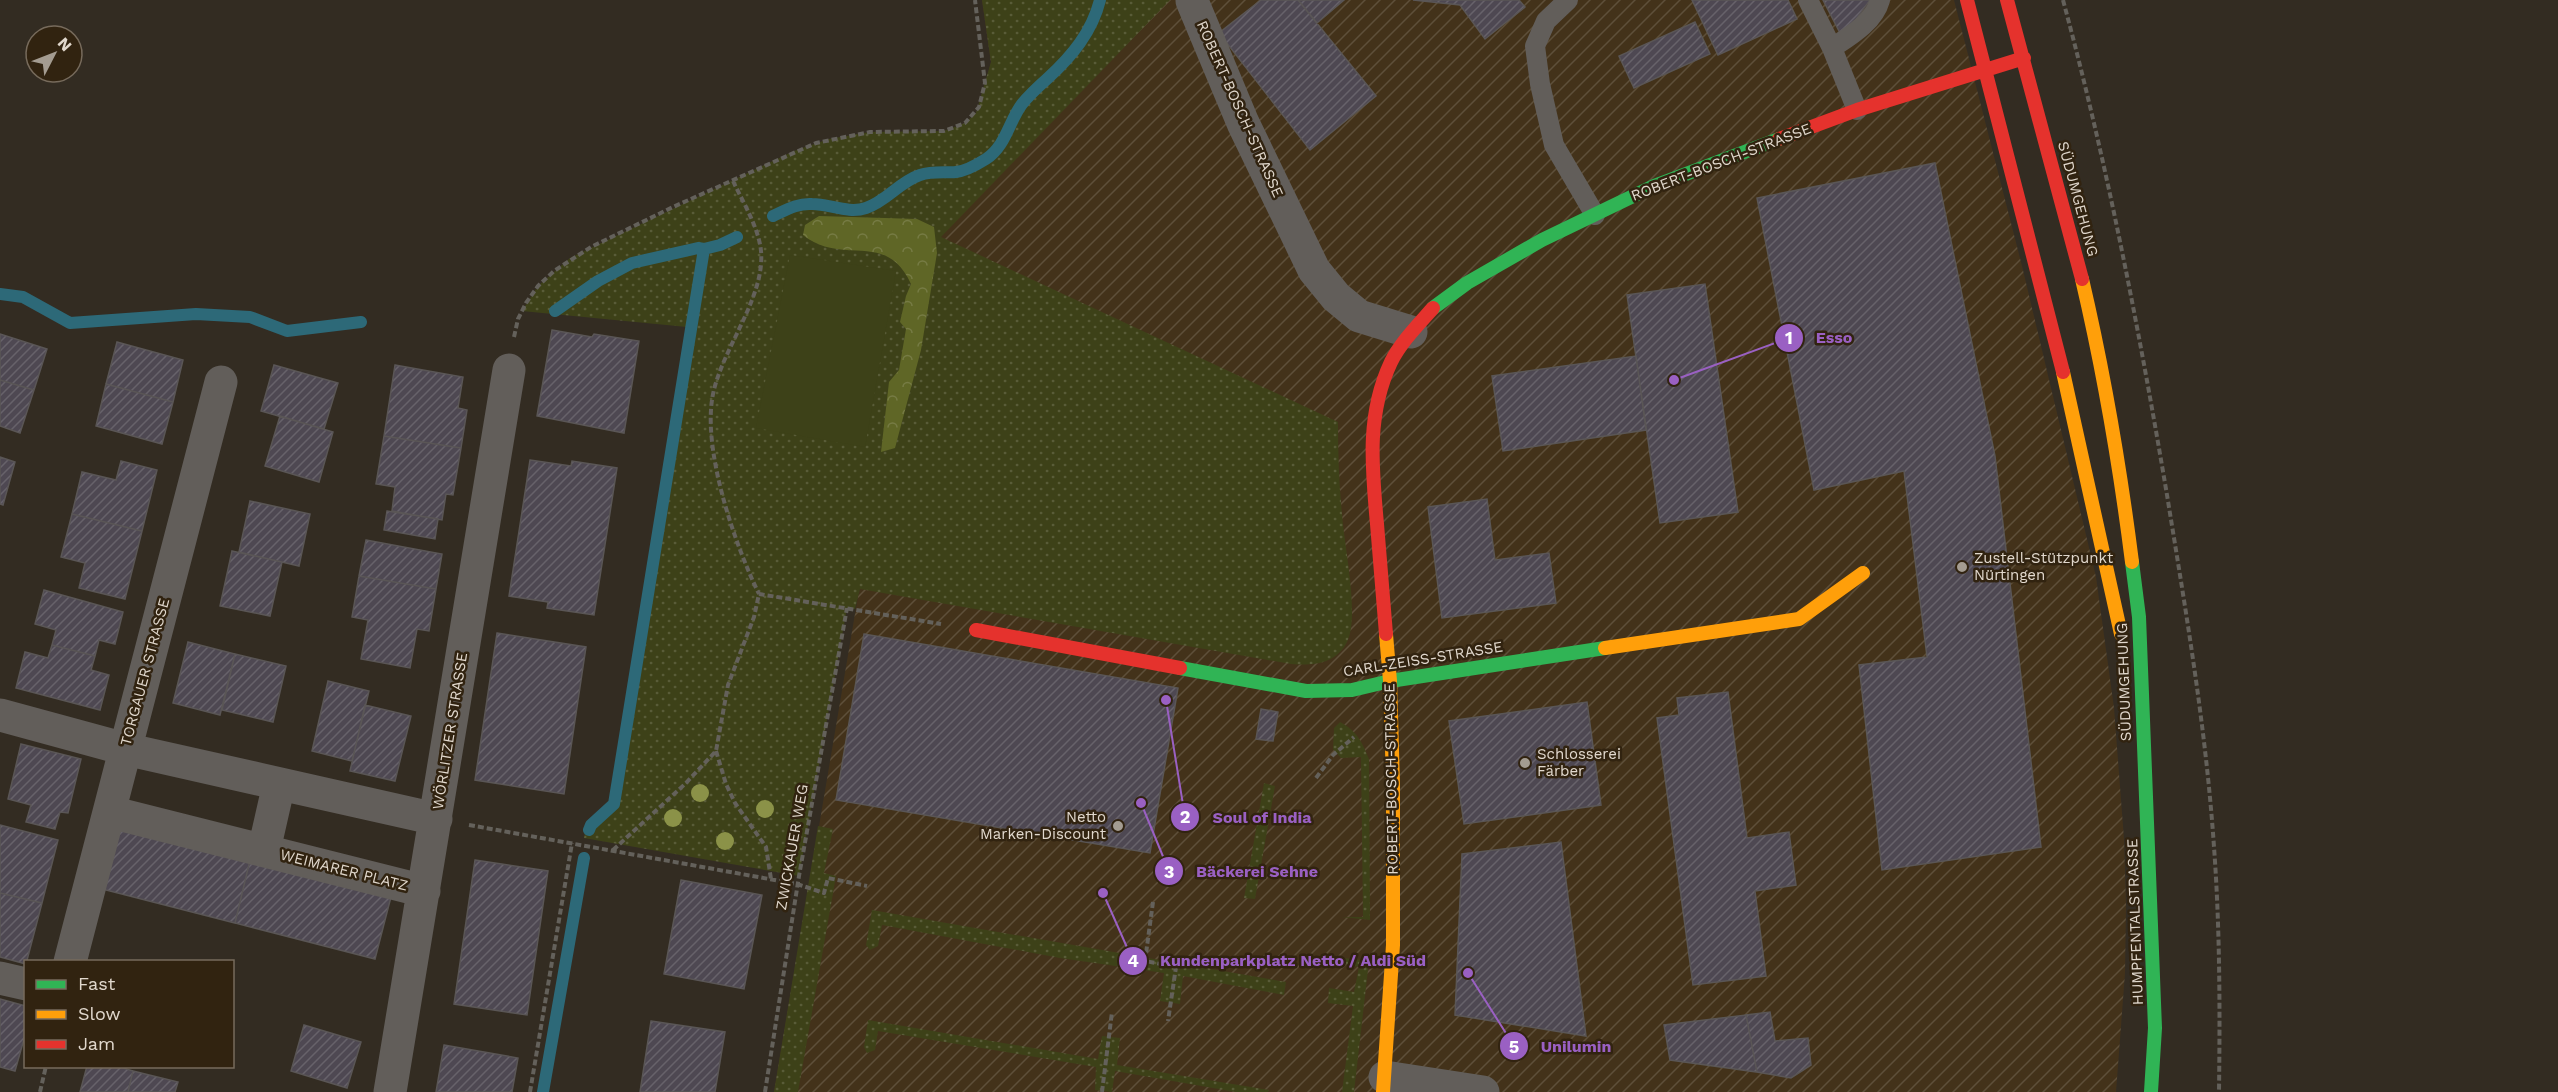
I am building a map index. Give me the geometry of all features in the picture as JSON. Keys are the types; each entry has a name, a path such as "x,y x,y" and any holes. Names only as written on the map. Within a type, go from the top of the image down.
{"street":[{"name":"SÜDUMGEHUNG","path":"1967,0 2060,358 2095,506 2143,751"},
{"name":"SÜDUMGEHUNG","path":"2007,0 2096,338 2119,462 2139,617 2143,751"},
{"name":"ROBERT-BOSCH-STRASSE","path":"1192,2 1243,123 1314,270 1336,297 1359,316 1411,332"},
{"name":"ROBERT-BOSCH-STRASSE","path":"1384,1085 1393,945 1390,681 1371,458 1372,430 1380,390 1392,361 1411,332 1438,303 1467,283 1542,240 1595,214 1676,177 1857,110 2024,58"},
{"name":"WÖRLITZER STRASSE","path":"390,1092 509,370"},
{"name":"TORGAUER STRASSE","path":"71,960 221,382"},
{"name":"CARL-ZEISS-STRASSE","path":"976,630 1306,691 1352,690 1390,681 1799,619 1863,573"},
{"path":"0,715 125,748 436,819"},
{"name":"HUMPFENTALSTRASSE","path":"2143,751 2148,813 2155,1028 2151,1092"},
{"name":"WEIMARER PLATZ","path":"264,850 279,784"},
{"name":"WEIMARER PLATZ","path":"110,812 424,891"},
{"path":"0,978 24,984"},
{"path":"1384,1085 1483,1092"}],"lane":[{"path":"1568,0 1546,21 1535,46 1540,84 1554,145 1595,214"},
{"path":"1808,0 1832,48 1857,110"},
{"path":"1832,48 1860,30 1879,6 1880,0"}],"path":[{"path":"509,370 518,318 538,286 570,258 794,151 829,139 870,132 944,131 965,123 980,107 985,83 975,0"},
{"path":"733,181 760,240 762,263 758,285 728,351 712,399 712,436 718,472 732,525 747,570 759,594 754,617 728,685 716,751 726,784 735,803 766,847 771,879"},
{"path":"759,594 976,630"},
{"name":"ZWICKAUER WEG","path":"765,1092 797,884 847,608"},
{"path":"1316,778 1333,755 1361,731 1391,730"},
{"path":"613,850 685,784 716,751"},
{"path":"436,819 771,879 797,884 824,893 828,878 867,885"},
{"path":"530,1092 572,843"},
{"path":"1153,902 1145,961 1176,967 1168,1021"},
{"path":"1102,1092 1112,1012"},
{"path":"40,1092 46,1068"}],"shaded area":[{"path":"982,0 1954,0 2022,266 2096,577 2114,708 2124,839 2125,973 2116,1092 774,1092 858,596 940,237 963,170 991,62"}],"green space":[{"path":"982,0 1170,0 941,237 1338,422 1341,503 1352,599 1351,631 1347,642 1337,655 1323,662 1291,664 860,589 855,609 847,608 799,876 584,838 586,826 613,803 687,327 522,311 538,286 570,258 794,151 829,139 870,132 944,131 965,123 976,113 991,62"},
{"path":"819,216 917,219 934,227 937,253 921,350 895,448 881,452 889,382 899,370 906,329 900,322 911,284 901,267 889,258 876,253 818,244 803,235 805,225"},
{"path":"790,255 896,271 865,447 756,428"},
{"path":"1340,722 1351,729 1364,747 1369,759 1370,920 1342,917 1363,917 1361,757 1341,758 1333,749 1334,728"},
{"path":"1264,783 1275,786 1255,899 1244,898"},
{"path":"818,826 833,829 824,873 836,876 798,1092 774,1092"},
{"path":"872,910 1286,982 1284,995 1183,976 1180,1004 1160,1001 1164,973 1060,958 882,925 878,946 870,950 866,945"},
{"path":"1344,958 1369,961 1354,1092 1342,1092 1353,1006 1328,1003 1329,988 1354,992 1359,967 1342,963"},
{"path":"868,1020 1098,1059 1102,1036 1120,1038 1117,1065 1269,1090 1268,1092 1236,1092 1115,1071 1112,1092 1095,1090 1096,1067 878,1031 875,1050 867,1053 864,1047"}],"building":[{"path":"1261,0 1298,0 1376,96 1310,150 1219,33"},
{"path":"1298,0 1344,0 1317,23"},
{"path":"1413,0 1519,0 1525,7 1485,39 1460,5"},
{"path":"1692,0 1788,0 1797,19 1718,55"},
{"path":"1823,0 1870,0 1852,25 1840,33"},
{"path":"1695,22 1710,54 1634,88 1619,56"},
{"name":"Zustell-Stützpunkt Nürtingen","path":"1935,163 1995,456 2041,847 1882,870 1859,665 1927,657 1904,471 1814,490 1757,198"},
{"path":"1705,284 1738,512 1660,523 1627,295"},
{"path":"552,330 592,337 594,334 639,341 624,433 537,416"},
{"path":"0,334 47,349 34,390 0,380"},
{"path":"117,342 183,360 173,402 106,384"},
{"path":"1636,356 1646,430 1503,451 1492,376"},
{"path":"274,365 338,383 324,429 261,411"},
{"path":"395,365 463,377 458,408 467,410 461,448 384,436"},
{"path":"0,380 34,390 20,433 0,426"},
{"path":"106,384 173,402 162,444 96,426"},
{"path":"280,416 333,432 319,482 265,466"},
{"path":"384,436 461,448 453,495 446,494 442,520 392,511 395,487 376,484"},
{"path":"0,457 15,462 3,505 0,504"},
{"path":"530,460 571,466 572,461 617,468 594,615 547,608 548,602 509,596"},
{"path":"121,461 157,470 142,531 72,514 82,472 116,480"},
{"path":"1487,499 1495,560 1549,553 1556,603 1442,618 1428,507"},
{"path":"250,501 310,514 299,566 239,552"},
{"path":"387,511 438,519 435,539 384,530"},
{"path":"72,514 142,531 125,599 79,588 85,563 61,557"},
{"path":"366,540 442,554 436,589 359,576"},
{"path":"232,551 282,562 270,616 220,606"},
{"path":"359,576 436,589 429,631 417,629 410,668 361,659 368,620 352,617"},
{"path":"44,590 123,612 115,644 99,640 95,656 52,645 56,630 35,624"},
{"path":"497,633 586,647 564,794 475,780"},
{"path":"864,634 1178,688 1150,853 836,800"},
{"path":"188,642 235,654 220,715 173,703"},
{"path":"52,645 95,656 91,670 109,675 100,710 16,688 25,652 48,658"},
{"path":"235,654 286,666 273,722 222,710"},
{"path":"328,681 369,691 352,761 312,751"},
{"path":"1728,692 1747,838 1789,832 1796,885 1755,891 1766,976 1693,985 1657,718 1679,715 1677,698"},
{"name":"Schlosserei Färber","path":"1587,702 1601,805 1464,824 1449,721"},
{"path":"365,705 411,716 395,781 350,771"},
{"path":"1261,709 1278,712 1273,741 1256,739"},
{"path":"21,744 81,759 68,813 60,812 55,829 26,822 31,805 8,799"},
{"path":"119,822 251,856 235,923 102,889"},
{"path":"0,825 58,840 42,903 0,893"},
{"path":"1561,842 1586,1036 1455,1015 1462,854"},
{"path":"251,856 392,893 375,959 235,923"},
{"path":"475,860 548,871 527,1015 454,1004"},
{"path":"681,880 762,895 744,989 664,974"},
{"path":"0,893 42,903 27,960 24,960 24,963 0,957"},
{"path":"0,999 24,1005 24,1039 15,1071 0,1067"},
{"path":"1770,1012 1775,1041 1808,1038 1811,1065 1791,1078 1757,1072 1746,1015"},
{"path":"1746,1015 1757,1072 1670,1060 1664,1025"},
{"path":"651,1021 725,1032 715,1092 640,1092"},
{"path":"304,1025 361,1042 347,1088 291,1071"},
{"path":"444,1045 518,1058 512,1092 436,1092"},
{"path":"86,1068 123,1068 133,1071 128,1092 80,1092"},
{"path":"133,1071 178,1082 175,1092 128,1092"}],"waterway":[{"path":"773,216 792,207 807,204 859,210 880,201 920,175 960,171 986,159 993,154 1003,140 1022,104 1080,43 1092,23 1100,0"},
{"path":"589,830 591,825 614,804 704,249 737,237"},
{"path":"555,311 598,281 632,263 698,248 704,249"},
{"path":"0,294 23,297 70,323 196,314 250,317 287,331 361,322"},
{"path":"543,1092 584,858"}],"traffic: fast":[{"path":"1433,308 1467,283 1542,240 1654,186 1779,139"},
{"path":"2132,562 2139,617 2155,1028 2151,1092"},
{"path":"1180,668 1306,691 1352,690 1390,681 1605,648"}],"traffic: slow":[{"path":"2082,279 2111,420 2132,562"},
{"path":"2063,372 2121,634"},
{"path":"1605,648 1799,619 1863,573"},
{"path":"1383,1092 1393,945 1393,784 1390,681 1386,634"}],"traffic: jam":[{"path":"1967,0 2063,372"},
{"path":"2007,0 2082,279"},
{"path":"1779,139 1857,110 2024,58"},
{"path":"1386,634 1374,483 1374,422 1383,382 1391,362 1405,341 1433,308"},
{"path":"976,630 1180,668"}],"place":[{"name":"Esso","path":"1674,380"},
{"name":"Zustell-Stützpunkt Nürtingen","path":"1962,567"},
{"name":"Soul of India","path":"1166,700"},
{"name":"Schlosserei Färber","path":"1525,763"},
{"name":"Bäckerei Sehne","path":"1141,803"},
{"name":"Netto Marken-Discount","path":"1118,826"},
{"name":"Kundenparkplatz Netto / Aldi Süd","path":"1103,893"},
{"name":"Unilumin","path":"1468,973"}]}
